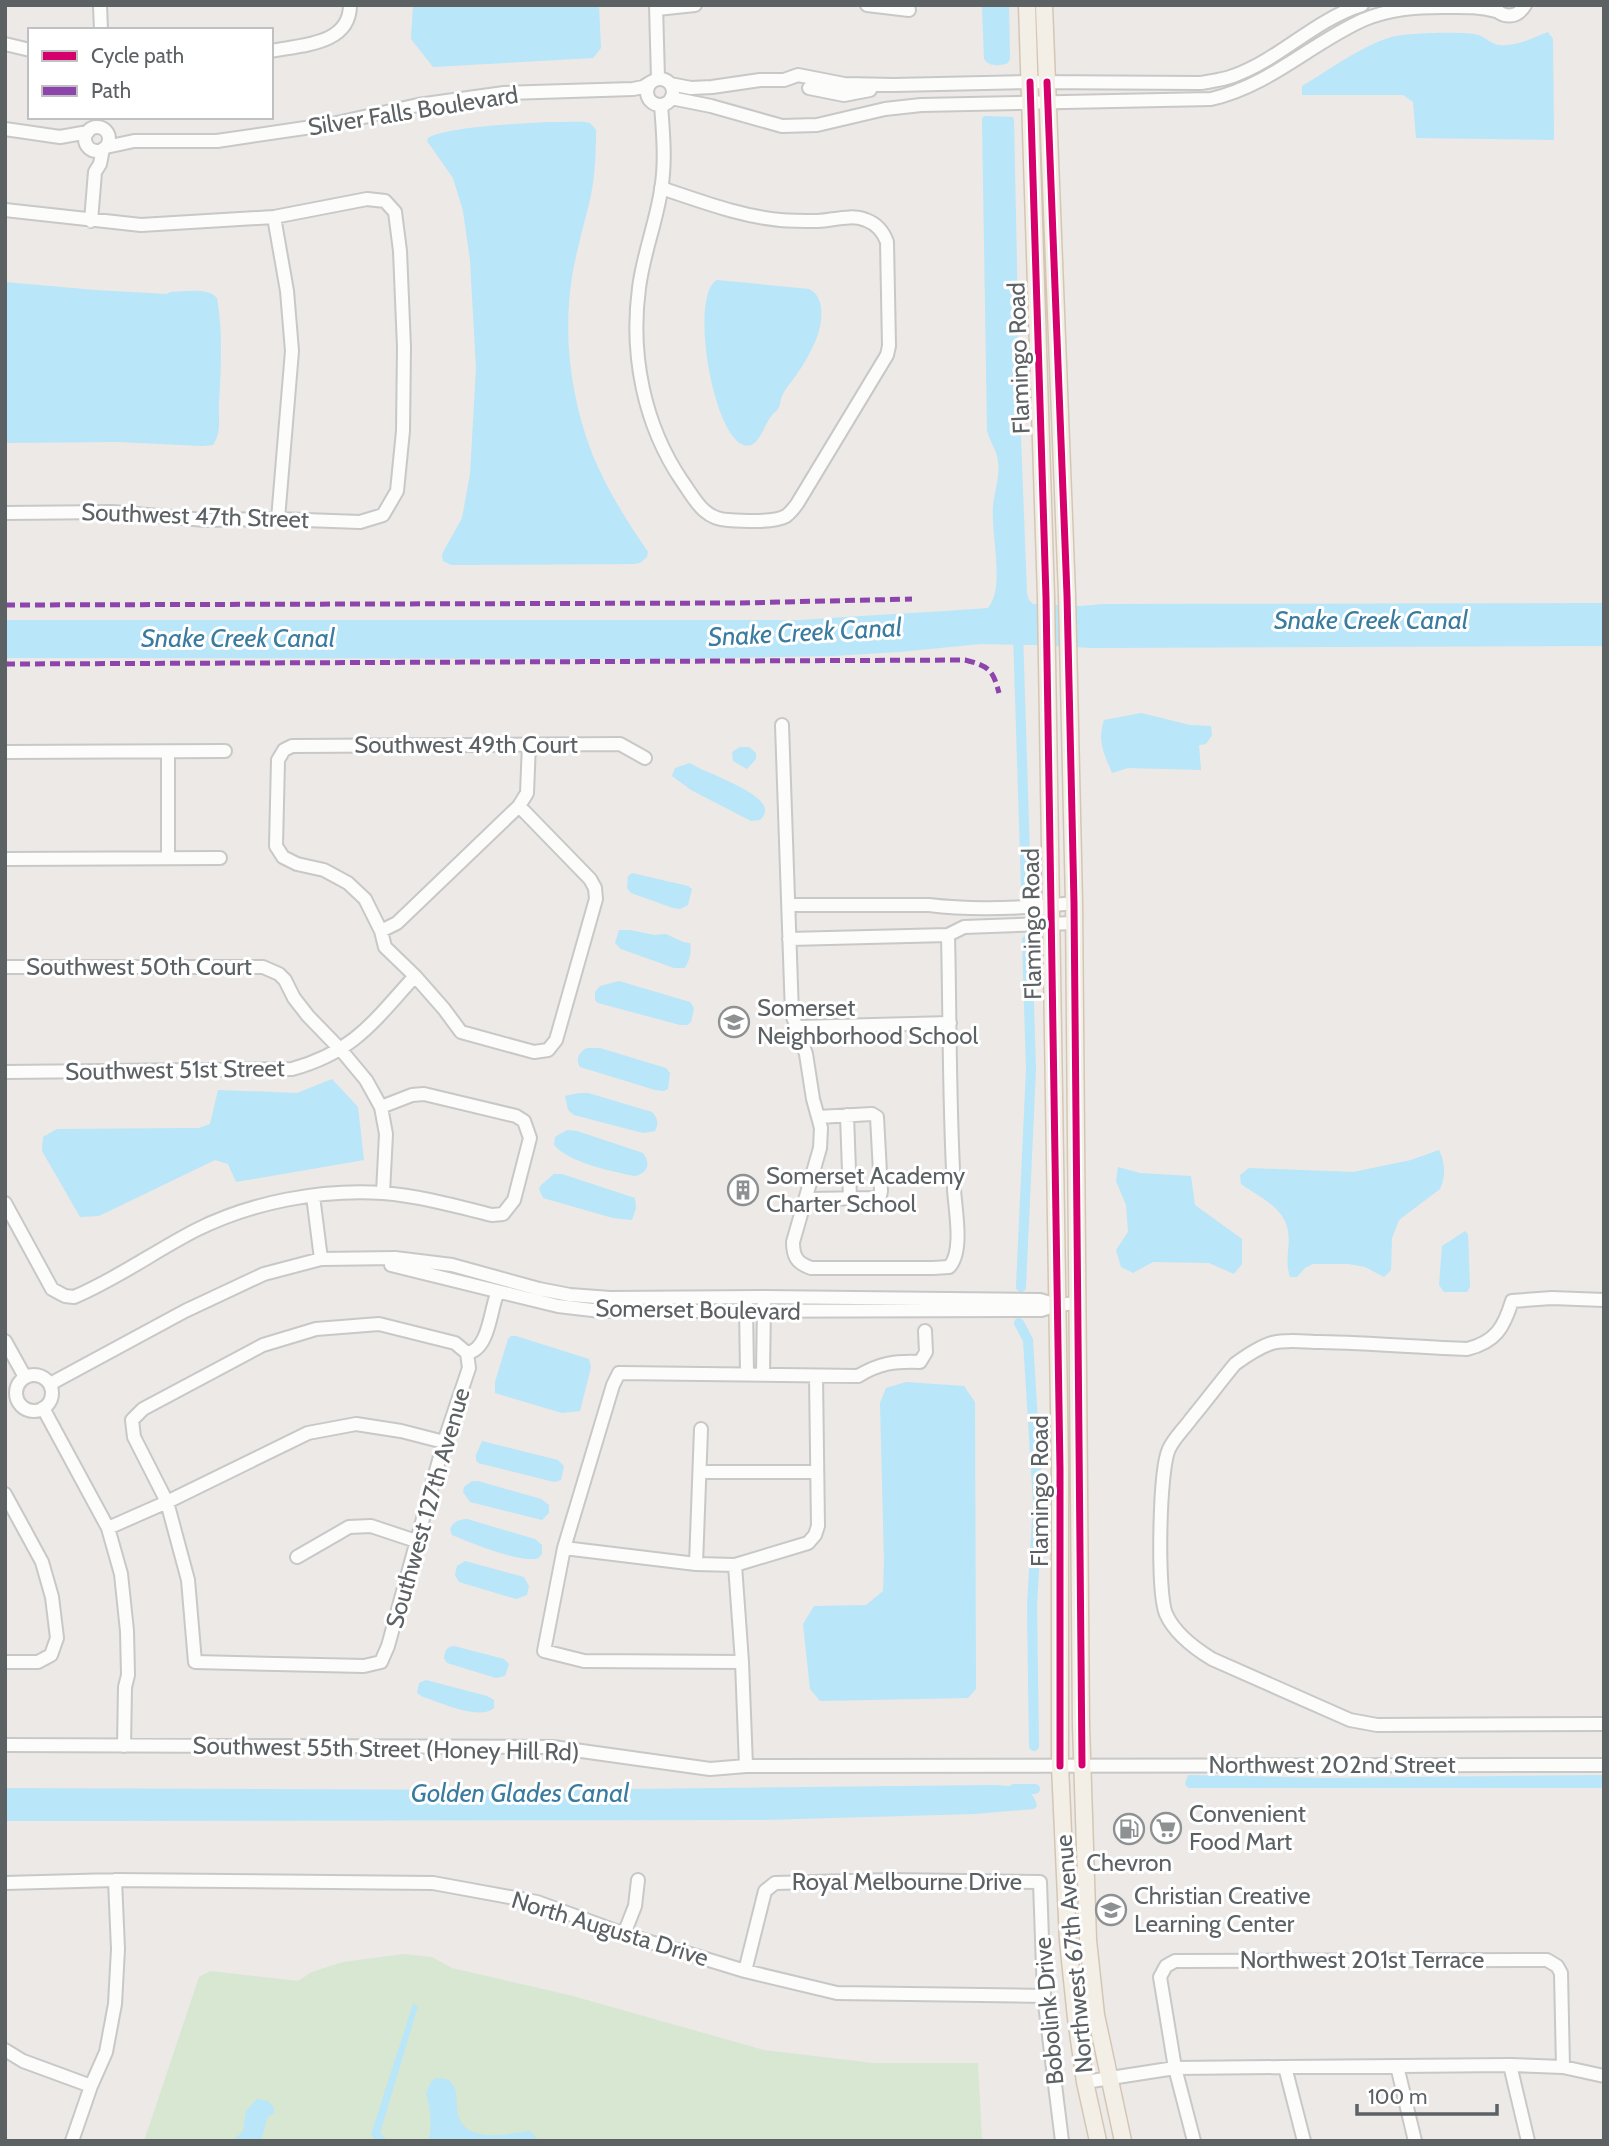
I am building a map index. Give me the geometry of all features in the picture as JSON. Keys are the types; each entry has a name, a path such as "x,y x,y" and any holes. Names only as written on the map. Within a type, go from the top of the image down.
{"main road":[{"name":"Flamingo Road","path":"1027,5 1046,597 1052,906 1060,1469 1060,1766"},
{"name":"Flamingo Road","path":"1044,5 1067,595 1074,903 1082,1765"},
{"name":"Northwest 67th Avenue","path":"1082,1765 1088,1940 1096,2015 1124,2141"},
{"name":"Northwest 67th Avenue","path":"1060,1766 1068,1941 1085,2082 1098,2141"}],"street":[{"path":"100,5 100,28"},
{"path":"273,51 329,39 347,22 350,5"},
{"path":"660,81 657,7 695,5"},
{"path":"867,5 909,10"},
{"name":"Silver Falls Boulevard","path":"5,129 134,141 217,141 332,124 418,105 492,95 609,90 643,87 660,81 691,88 783,80 798,75 844,84 894,85 1180,83 1218,80 1253,67 1341,13 1362,5"},
{"name":"Silver Falls Boulevard","path":"609,90 661,102 711,106 782,126 817,125 886,109 921,105 1192,100 1228,95 1274,74 1350,27 1376,15 1400,9 1475,7 1494,8 1502,15 1509,16 1524,8 1538,5"},
{"path":"1341,13 1350,27"},
{"path":"5,44 28,50"},
{"name":"Silver Falls Boulevard","path":"783,80 792,86 844,95 894,85"},
{"path":"660,81 646,92 647,96 661,102"},
{"path":"660,81 673,91 661,102"},
{"path":"661,102 662,188 639,287 636,337 650,418 673,467 702,511 725,520 762,520 787,515 797,504 887,355 890,346 887,242 883,232 864,219 852,217 819,221 781,220 745,215 662,188"},
{"path":"91,221 95,172 100,164 96,137 102,119"},
{"name":"Southwest 47th Street","path":"5,513 113,512 205,520 360,522 383,515 397,492 403,431 404,347 400,251 395,212 385,201 367,199 274,217"},
{"path":"5,210 141,225 274,217 287,291 292,351 278,519"},
{"path":"782,725 792,1014 806,1054 821,1128 820,1148 793,1242 793,1254 799,1263 811,1268 949,1267 955,1261 958,1248 952,1149 948,935"},
{"path":"519,806 590,879 595,888 596,899 556,1041 548,1050 534,1052 461,1032 415,976 384,947 382,931 397,923 519,806 527,793 529,744"},
{"name":"Southwest 49th Court","path":"382,931 365,899 348,883 324,870 297,864 283,857 276,846 278,760 284,750 292,746 620,744 645,758"},
{"path":"5,751 225,751"},
{"path":"168,752 168,858"},
{"path":"5,859 220,858"},
{"path":"789,905 948,907 1052,906 1074,903"},
{"path":"789,939 948,935 964,927 1074,923"},
{"name":"Southwest 50th Court","path":"5,967 263,967 285,980 294,998 308,1016 341,1050"},
{"name":"Southwest 51st Street","path":"5,1072 292,1069 314,1063 341,1050 359,1037 415,976"},
{"path":"797,1027 950,1023"},
{"path":"341,1050 366,1080 382,1107 386,1134 383,1193"},
{"path":"5,1203 52,1289 65,1296 74,1297 198,1229 259,1206 313,1196 383,1193 427,1199 492,1215 503,1214 508,1209 514,1200 530,1138 524,1121 516,1116 424,1094 412,1095 382,1107"},
{"path":"807,1199 880,1196 877,1117 872,1114 818,1117"},
{"path":"847,1115 850,1199"},
{"path":"313,1196 321,1259"},
{"name":"Somerset Boulevard","path":"50,1384 185,1311 264,1274 321,1259 395,1258 452,1265 570,1295 746,1304 764,1311 1041,1310 1077,1303"},
{"path":"167,1502 134,1437 132,1420 143,1409 263,1345 316,1329 379,1324 454,1343 467,1353 473,1352 481,1346 496,1297"},
{"path":"763,1374 764,1297"},
{"name":"Somerset Boulevard","path":"746,1304 764,1297 1040,1300 1057,1305"},
{"path":"1604,1300 1552,1298 1513,1301 1500,1330 1477,1346 1467,1349 1284,1342 1271,1343 1258,1349 1234,1364 1168,1451 1163,1470 1160,1565 1161,1593 1167,1615 1191,1645 1212,1659 1350,1720 1377,1725 1604,1724"},
{"path":"746,1304 747,1374"},
{"path":"742,1662 584,1661 544,1651 564,1549 613,1385 619,1373 858,1376 876,1365 897,1361 920,1362 926,1352 925,1331"},
{"path":"5,1341 25,1377"},
{"name":"Southwest 127th Avenue","path":"167,1502 188,1580 195,1662 364,1667 381,1662 388,1646 444,1442 469,1368 467,1353"},
{"path":"36,1375 50,1384 52,1395 43,1409 32,1411 18,1401 16,1391 25,1377 36,1375"},
{"path":"564,1549 696,1564 735,1565 808,1543 818,1526 816,1376"},
{"path":"5,1408 18,1401"},
{"path":"43,1409 108,1528 121,1574 127,1631 128,1675 125,1687 128,1746"},
{"path":"108,1528 308,1433 356,1424 444,1442"},
{"path":"696,1564 701,1429"},
{"path":"699,1472 817,1472"},
{"path":"5,1494 42,1562 49,1585 57,1638 51,1655 38,1662 5,1662"},
{"path":"297,1557 349,1527 371,1526 416,1541"},
{"path":"735,1565 746,1766"},
{"name":"Southwest 55th Street (Honey Hill Rd)","path":"5,1745 553,1747 710,1769 746,1766 1060,1766"},
{"name":"Northwest 202nd Street","path":"1060,1766 1604,1765"},
{"path":"624,1934 635,1906 638,1880"},
{"name":"Royal Melbourne Drive","path":"745,1971 765,1891 775,1883 890,1880 1040,1882"},
{"path":"72,2141 106,2052 115,2004 118,1949 115,1881"},
{"name":"North Augusta Drive","path":"5,1884 115,1881 432,1883 537,1902 624,1934 745,1971 837,1993 1044,1996"},
{"name":"Bobolink Drive","path":"1040,1882 1044,1996 1062,2141"},
{"name":"Northwest 201st Terrace","path":"1175,2068 1160,1977 1166,1966 1175,1961 1478,1960 1547,1960 1557,1966 1562,1973 1563,2067"},
{"path":"5,2050 23,2061 91,2087"},
{"path":"1085,2082 1175,2068 1510,2065 1563,2067 1604,2076"},
{"path":"1510,2065 1528,2141"},
{"path":"1396,2066 1415,2141"},
{"path":"1285,2067 1304,2141"},
{"path":"1175,2068 1194,2141"}],"green space":[{"path":"404,1954 432,1957 452,1968 569,1995 764,2050 873,2063 978,2063 982,2141 144,2141 199,1977 210,1971 298,1981 312,1972 343,1962"}],"water":[{"path":"413,5 599,5 601,48 593,58 433,67 411,39"},
{"path":"982,5 1009,5 1008,63 995,65 984,59"},
{"path":"1548,32 1553,39 1554,140 1416,138 1413,102 1403,95 1302,95 1302,86 1357,52 1392,37 1471,34 1502,45 1523,42"},
{"name":"Snake Creek Canal","path":"984,116 1013,117 1014,120 1027,593 1033,604 1604,603 1604,646 1093,648 981,644 833,656 678,659 5,658 5,620 802,620 988,608 996,586 993,511 998,466 987,430"},
{"path":"590,123 596,130 594,176 569,300 571,372 581,420 597,465 608,488 648,552 647,557 640,563 633,564 451,565 443,561 442,554 462,518 470,474 476,368 470,260 463,211 453,178 427,141 439,134 479,127"},
{"path":"717,280 809,289 815,293 821,305 820,329 811,350 783,393 778,409 769,418 758,440 751,445 738,442 727,426 717,402 710,373 705,342 705,314 708,292"},
{"path":"5,282 167,294 196,291 208,292 217,298 221,350 219,430 213,445 5,443"},
{"path":"1141,713 1190,725 1211,726 1212,735 1206,744 1199,745 1201,770 1128,768 1112,773 1101,741 1104,720"},
{"path":"740,747 749,747 756,753 756,759 747,769 733,761 732,752"},
{"path":"690,763 755,796 765,810 763,817 751,821 691,790 672,776 675,768"},
{"path":"632,873 688,886 692,889 688,905 680,909 673,908 631,893 627,888 628,876"},
{"path":"619,930 666,934 690,943 690,956 685,968 674,968 621,949 615,943"},
{"path":"619,981 690,1002 694,1008 691,1022 680,1025 595,1000 595,992 600,986"},
{"path":"587,1048 600,1048 666,1068 670,1073 668,1089 655,1090 580,1067 579,1056"},
{"path":"332,1079 358,1107 364,1160 236,1182 228,1164 215,1160 99,1216 80,1217 42,1151 43,1137 57,1129 199,1128 210,1124 218,1090 297,1093"},
{"path":"588,1093 652,1112 657,1121 655,1131 643,1133 574,1115 568,1110 565,1096"},
{"path":"567,1130 643,1153 647,1167 643,1173 635,1176 569,1156 554,1145 555,1137"},
{"path":"1439,1150 1444,1169 1440,1189 1399,1220 1392,1238 1391,1270 1384,1277 1365,1267 1349,1264 1313,1264 1297,1277 1290,1277 1286,1223 1270,1203 1241,1184 1240,1175 1249,1168 1353,1172 1411,1160"},
{"path":"1118,1167 1140,1173 1191,1176 1195,1205 1242,1239 1242,1264 1234,1274 1209,1263 1153,1262 1133,1273 1121,1267 1116,1250 1128,1232 1126,1205 1116,1181"},
{"path":"554,1174 562,1174 635,1198 636,1208 632,1220 613,1218 543,1198 539,1189"},
{"path":"1465,1231 1468,1234 1470,1287 1467,1292 1444,1292 1439,1285 1442,1246"},
{"path":"511,1336 589,1359 591,1367 580,1411 562,1413 495,1393 495,1382"},
{"path":"906,1382 964,1386 975,1402 976,1689 968,1698 820,1701 810,1689 803,1624 814,1606 866,1605 883,1591 880,1403 886,1388"},
{"path":"482,1441 558,1460 564,1466 561,1480 554,1482 478,1463 476,1455"},
{"path":"472,1481 541,1499 549,1505 549,1513 542,1520 470,1502 463,1492 464,1487"},
{"path":"467,1519 535,1539 542,1545 542,1554 535,1559 515,1557 452,1535 450,1529 453,1524"},
{"path":"465,1561 524,1577 529,1586 527,1595 516,1599 459,1582 455,1575 457,1566"},
{"path":"454,1646 504,1659 509,1664 505,1676 496,1678 447,1663 444,1658 445,1651"},
{"path":"426,1680 487,1696 494,1700 494,1708 469,1712 423,1697 417,1693 419,1683"},
{"path":"1188,1775 1329,1778 1604,1775 1604,1788 1188,1788 1185,1784"},
{"path":"996,1785 1027,1791 1035,1799 1037,1806 1034,1809 974,1814 762,1820 5,1821 5,1788 543,1790"},
{"path":"413,2004 418,2006 380,2133 388,2141 375,2141 371,2134"},
{"path":"436,2078 447,2079 453,2085 460,2120 466,2128 486,2135 530,2131 539,2141 428,2141 431,2123 426,2093"},
{"path":"257,2099 268,2101 274,2108 274,2114 268,2116 261,2141 233,2141 243,2131 246,2111"}],"waterway":[{"path":"1018,632 1026,889"},
{"path":"1021,1287 1031,1069 1027,940"},
{"path":"1019,1323 1028,1340 1038,1503 1032,1605 1034,1746"},
{"name":"Golden Glades Canal","path":"1014,1789 1035,1789"}],"marked path":[{"path":"5,605 740,603 912,599"},
{"path":"5,664 965,660 989,670 999,693"}],"cycle path":[{"path":"1030,82 1046,597 1060,1469 1060,1766"},
{"path":"1047,82 1067,595 1074,903 1082,1765"}],"place":[{"name":"Somerset Neighborhood School","path":"734,1022"},
{"name":"Somerset Academy Charter School","path":"743,1190"},
{"name":"Convenient Food Mart","path":"1166,1828"},
{"name":"Chevron","path":"1129,1829"},
{"name":"Christian Creative Learning Center","path":"1111,1910"}]}
